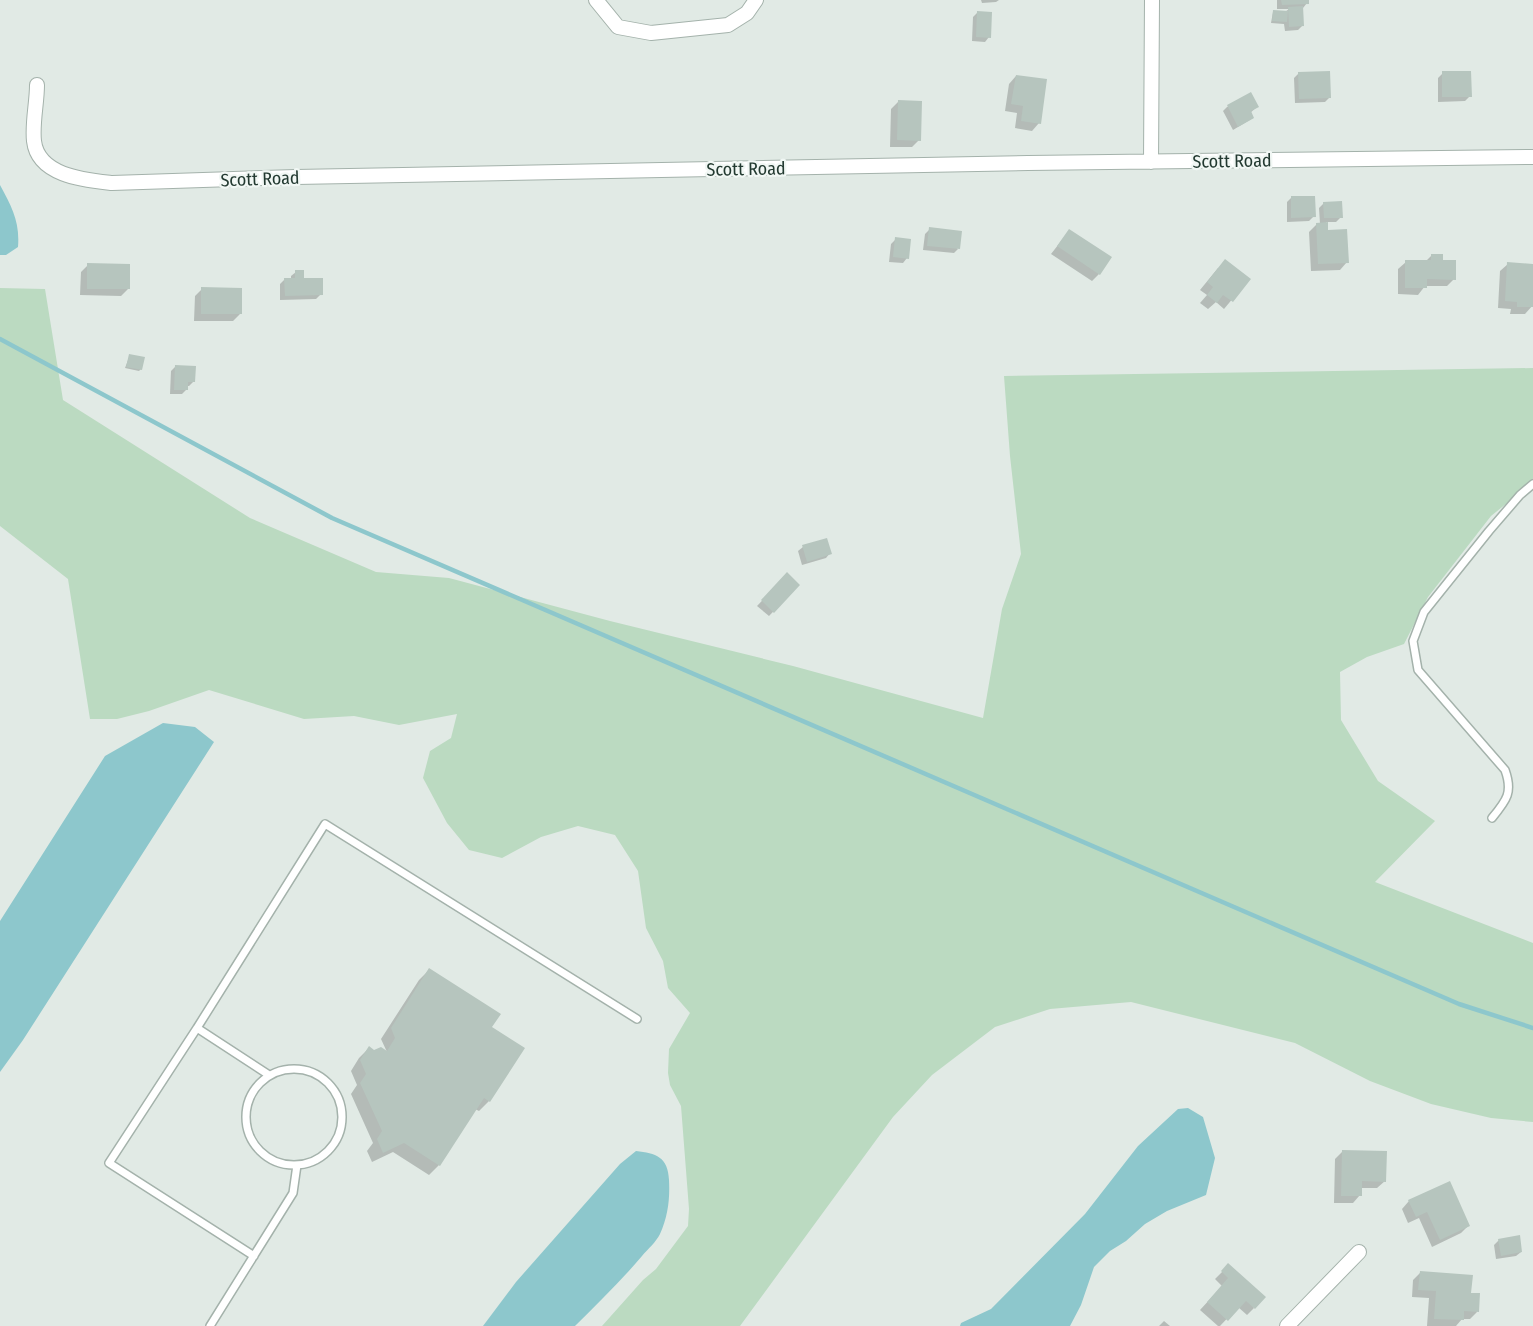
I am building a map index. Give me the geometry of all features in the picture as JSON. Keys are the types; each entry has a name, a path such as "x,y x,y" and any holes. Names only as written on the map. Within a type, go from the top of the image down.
{"street":[{"path":"596,0 618,27 651,33 728,25 747,13 756,0"},
{"path":"1151,162 1152,0"},
{"name":"Scott Road","path":"37,85 34,143 43,160 66,174 111,183 454,174 1533,157"},
{"path":"1287,1326 1359,1252"}],"lane":[{"path":"1492,818 1504,804 1508,795 1510,784 1505,770 1418,670 1413,641 1424,612 1489,531 1520,495 1533,484"},
{"path":"254,1256 109,1163 325,824 637,1019"},
{"path":"197,1028 269,1075"},
{"path":"300,1068 315,1072 328,1082 337,1094 342,1109 341,1125 336,1140 312,1163 297,1165 281,1163 267,1157 255,1146 248,1131 245,1115 249,1099 257,1085 269,1075 284,1069 300,1068"},
{"path":"210,1326 293,1193 297,1165"}],"green space":[{"path":"0,288 45,289 63,400 250,518 376,572 449,578 793,666 983,718 1002,609 1021,554 1004,376 1533,368 1533,482 1491,516 1428,597 1404,644 1367,657 1340,672 1341,720 1378,781 1435,821 1375,882 1533,943 1533,1122 1491,1118 1431,1104 1370,1081 1295,1043 1131,1002 1050,1009 995,1027 932,1075 893,1117 740,1326 602,1326 643,1280 656,1269 688,1226 689,1209 681,1106 670,1085 668,1073 669,1049 690,1013 668,988 663,961 646,928 638,871 615,835 578,826 541,837 502,858 469,850 447,823 423,778 430,751 451,738 457,714 399,725 354,716 304,719 209,690 149,711 117,719 90,719 68,579 0,526"}],"water":[{"path":"0,185 18,230 18,247 6,255 0,255"},
{"path":"163,723 195,727 214,742 23,1040 0,1072 0,921 105,756"},
{"path":"1188,1108 1203,1117 1215,1158 1206,1195 1167,1211 1145,1224 1126,1241 1110,1251 1094,1267 1081,1305 1070,1326 960,1326 961,1323 991,1309 1085,1214 1138,1146 1178,1109"},
{"path":"636,1151 660,1158 668,1172 667,1214 660,1234 652,1245 575,1326 483,1326 516,1282 620,1164"}],"building":[{"path":"1281,0 1309,0 1309,4 1282,5"},
{"path":"1303,6 1304,26 1289,27 1288,7"},
{"path":"1273,10 1288,11 1287,22 1272,21"},
{"path":"977,11 992,12 991,38 976,37"},
{"path":"1330,71 1331,98 1299,99 1298,72"},
{"path":"1442,71 1471,71 1472,97 1442,97"},
{"path":"1016,75 1047,79 1041,124 1021,121 1023,106 1011,104"},
{"path":"1251,92 1259,107 1251,111 1254,118 1238,127 1227,105"},
{"path":"898,100 922,101 921,141 897,140"},
{"path":"1291,196 1315,196 1316,217 1291,218"},
{"path":"1342,201 1343,218 1324,218 1323,202"},
{"path":"1328,222 1328,230 1347,229 1349,263 1318,264 1316,223"},
{"path":"929,227 962,231 960,249 927,246"},
{"path":"1069,229 1112,257 1100,275 1057,246"},
{"path":"895,237 911,239 909,259 893,257"},
{"path":"1431,254 1443,254 1443,260 1456,260 1456,280 1427,279 1427,288 1405,288 1405,260 1431,260"},
{"path":"1225,259 1251,279 1233,302 1223,295 1217,303 1207,295 1213,287 1207,282"},
{"path":"1507,262 1533,264 1533,307 1517,307 1517,302 1505,301"},
{"path":"87,263 130,264 130,289 87,289"},
{"path":"295,270 304,270 304,278 323,278 323,295 285,296 284,278 295,278"},
{"path":"201,287 242,288 242,314 201,314"},
{"path":"129,354 145,357 142,370 126,367"},
{"path":"175,365 196,366 195,382 188,382 188,390 174,390"},
{"path":"827,538 832,554 807,562 802,545"},
{"path":"787,572 800,585 774,613 761,600"},
{"path":"429,968 501,1014 492,1027 525,1048 490,1102 484,1098 440,1166 404,1143 383,1153 377,1139 382,1131 360,1083 366,1074 360,1060 369,1046 374,1050 381,1047 387,1051 395,1038 391,1028"},
{"path":"1342,1150 1387,1151 1386,1182 1362,1181 1362,1196 1341,1196"},
{"path":"1450,1181 1470,1226 1440,1240 1427,1212 1416,1217 1408,1200"},
{"path":"1520,1235 1522,1252 1501,1256 1498,1239"},
{"path":"1228,1263 1266,1297 1255,1309 1246,1301 1228,1321 1207,1302 1228,1278 1221,1271"},
{"path":"1420,1271 1473,1275 1471,1293 1480,1293 1479,1312 1464,1311 1464,1320 1434,1319 1436,1291 1418,1290"}],"waterway":[{"path":"0,339 332,518 1459,1004 1533,1028"}]}
